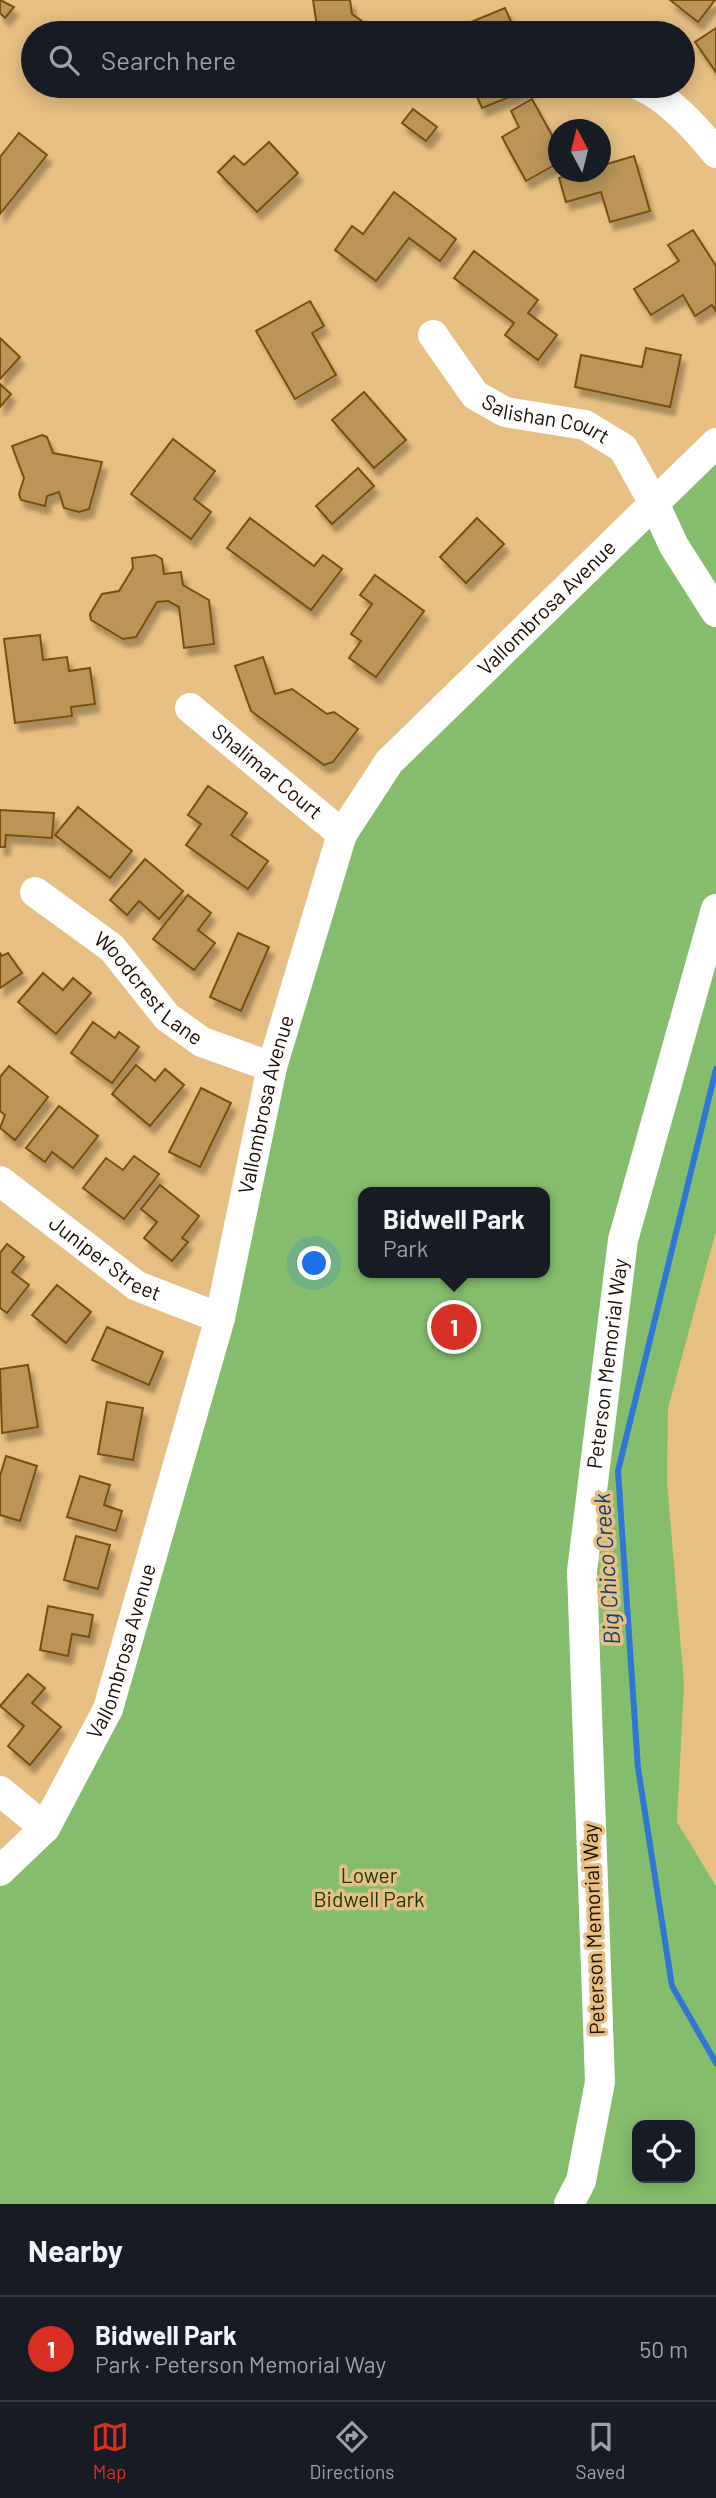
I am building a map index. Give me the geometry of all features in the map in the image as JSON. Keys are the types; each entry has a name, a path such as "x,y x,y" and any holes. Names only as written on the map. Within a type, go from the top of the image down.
{"street":[{"path":"660,98 699,131 716,153"},
{"name":"Salishan Court","path":"433,335 475,396 505,412 585,425 623,448 655,505"},
{"name":"Vallombrosa Avenue","path":"0,1871 45,1828 108,1709 220,1318 272,1068 342,834 389,762 716,443"},
{"path":"655,505 674,546 716,612"},
{"name":"Shalimar Court","path":"190,708 342,834"},
{"name":"Woodcrest Lane","path":"35,892 112,948 167,1017 202,1042 272,1068"},
{"name":"Peterson Memorial Way","path":"569,2204 581,2181 600,2082 582,1571 623,1240 716,909"},
{"name":"Juniper Street","path":"0,1181 136,1286 220,1318"},
{"path":"0,1791 45,1828"}],"green space":[{"name":"Lower Bidwell Park","path":"716,443 716,1231 668,1408 667,1481 684,1684 677,1822 716,1886 716,2204 0,2204 0,1872 108,1709 318,906 389,762"}],"building":[{"path":"0,0 14,7 5,18 0,13"},
{"path":"313,0 350,0 352,14 362,21 316,21"},
{"path":"670,0 715,0 698,22"},
{"path":"505,8 511,21 473,21"},
{"path":"716,28 716,72 695,42"},
{"path":"478,98 507,98 482,108"},
{"path":"532,99 548,128 548,169 526,181 502,137 519,127 511,111"},
{"path":"413,109 437,127 426,141 402,123"},
{"path":"19,133 47,155 0,214 0,157"},
{"path":"269,142 298,173 257,212 218,172 234,156 244,165"},
{"path":"634,156 650,211 610,222 601,192 566,202 560,182 611,182 611,163"},
{"path":"394,192 456,239 440,261 409,238 376,281 335,250 352,226 363,234"},
{"path":"693,230 716,266 716,311 712,305 695,316 683,295 651,315 634,289 679,261 668,245"},
{"path":"474,251 538,300 528,313 557,335 538,360 505,335 514,323 454,278"},
{"path":"310,301 324,326 312,333 336,375 295,399 256,331"},
{"path":"0,338 20,357 0,379"},
{"path":"646,348 681,355 670,407 575,387 581,355 642,367"},
{"path":"0,384 11,394 0,407"},
{"path":"364,392 406,440 374,468 332,420"},
{"path":"42,435 47,437 53,453 102,462 89,509 79,512 64,508 59,492 47,496 45,506 21,500 19,494 24,478 12,446"},
{"path":"173,439 215,471 194,499 211,512 191,539 131,494"},
{"path":"358,468 374,486 332,524 316,506"},
{"path":"250,518 314,566 323,555 342,569 311,610 227,548"},
{"path":"477,518 504,544 466,583 440,557"},
{"path":"155,555 162,559 164,574 181,572 183,585 209,600 214,644 184,648 179,607 168,601 157,602 136,637 123,639 91,620 90,614 102,594 119,591 133,568 132,558"},
{"path":"375,575 424,611 376,677 349,658 361,641 351,634 372,604 360,595"},
{"path":"40,635 43,660 67,657 69,671 90,668 95,704 71,707 72,716 15,723 4,639"},
{"path":"263,657 275,694 292,689 327,714 334,712 358,729 333,762 324,765 251,711 235,666"},
{"path":"208,786 247,813 231,835 268,861 248,889 186,845 201,824 188,815"},
{"path":"78,807 132,851 110,878 55,835"},
{"path":"0,810 54,813 52,838 6,835 5,847 0,847"},
{"path":"145,859 183,891 159,919 139,901 127,915 110,900"},
{"path":"188,895 211,913 198,930 215,943 194,970 153,939"},
{"path":"238,933 269,947 241,1011 210,997"},
{"path":"0,953 2,956 8,953 22,973 0,988"},
{"path":"43,973 63,990 73,978 91,993 56,1034 18,1002"},
{"path":"93,1022 115,1038 119,1032 139,1047 112,1083 71,1053"},
{"path":"136,1065 155,1081 165,1069 184,1085 150,1126 112,1094"},
{"path":"9,1066 48,1097 15,1140 0,1128 5,1115 0,1111 0,1077"},
{"path":"201,1088 231,1103 200,1167 169,1152"},
{"path":"59,1106 98,1136 73,1168 52,1152 45,1162 26,1148"},
{"path":"134,1156 159,1174 124,1219 83,1188 106,1158 123,1170"},
{"path":"160,1185 199,1216 182,1238 188,1242 172,1261 144,1238 157,1222 141,1209"},
{"path":"7,1244 24,1257 12,1272 29,1285 7,1313 0,1308 0,1253"},
{"path":"57,1285 91,1312 66,1343 32,1315"},
{"path":"107,1327 163,1352 149,1385 92,1360"},
{"path":"28,1365 38,1427 2,1433 0,1369"},
{"path":"107,1402 143,1408 133,1460 98,1454"},
{"path":"6,1456 37,1466 20,1521 0,1515 0,1476"},
{"path":"80,1476 110,1485 104,1505 122,1511 116,1531 67,1517"},
{"path":"76,1536 110,1545 98,1589 64,1580"},
{"path":"48,1606 93,1615 89,1637 72,1634 68,1656 40,1650"},
{"path":"28,1674 45,1688 32,1703 61,1727 30,1765 8,1746 24,1726 0,1706"}],"waterway":[{"name":"Big Chico Creek","path":"716,1069 618,1471 638,1768 672,1986 716,2063"}],"place":[{"name":"Bidwell Park","path":"454,1327"}]}
